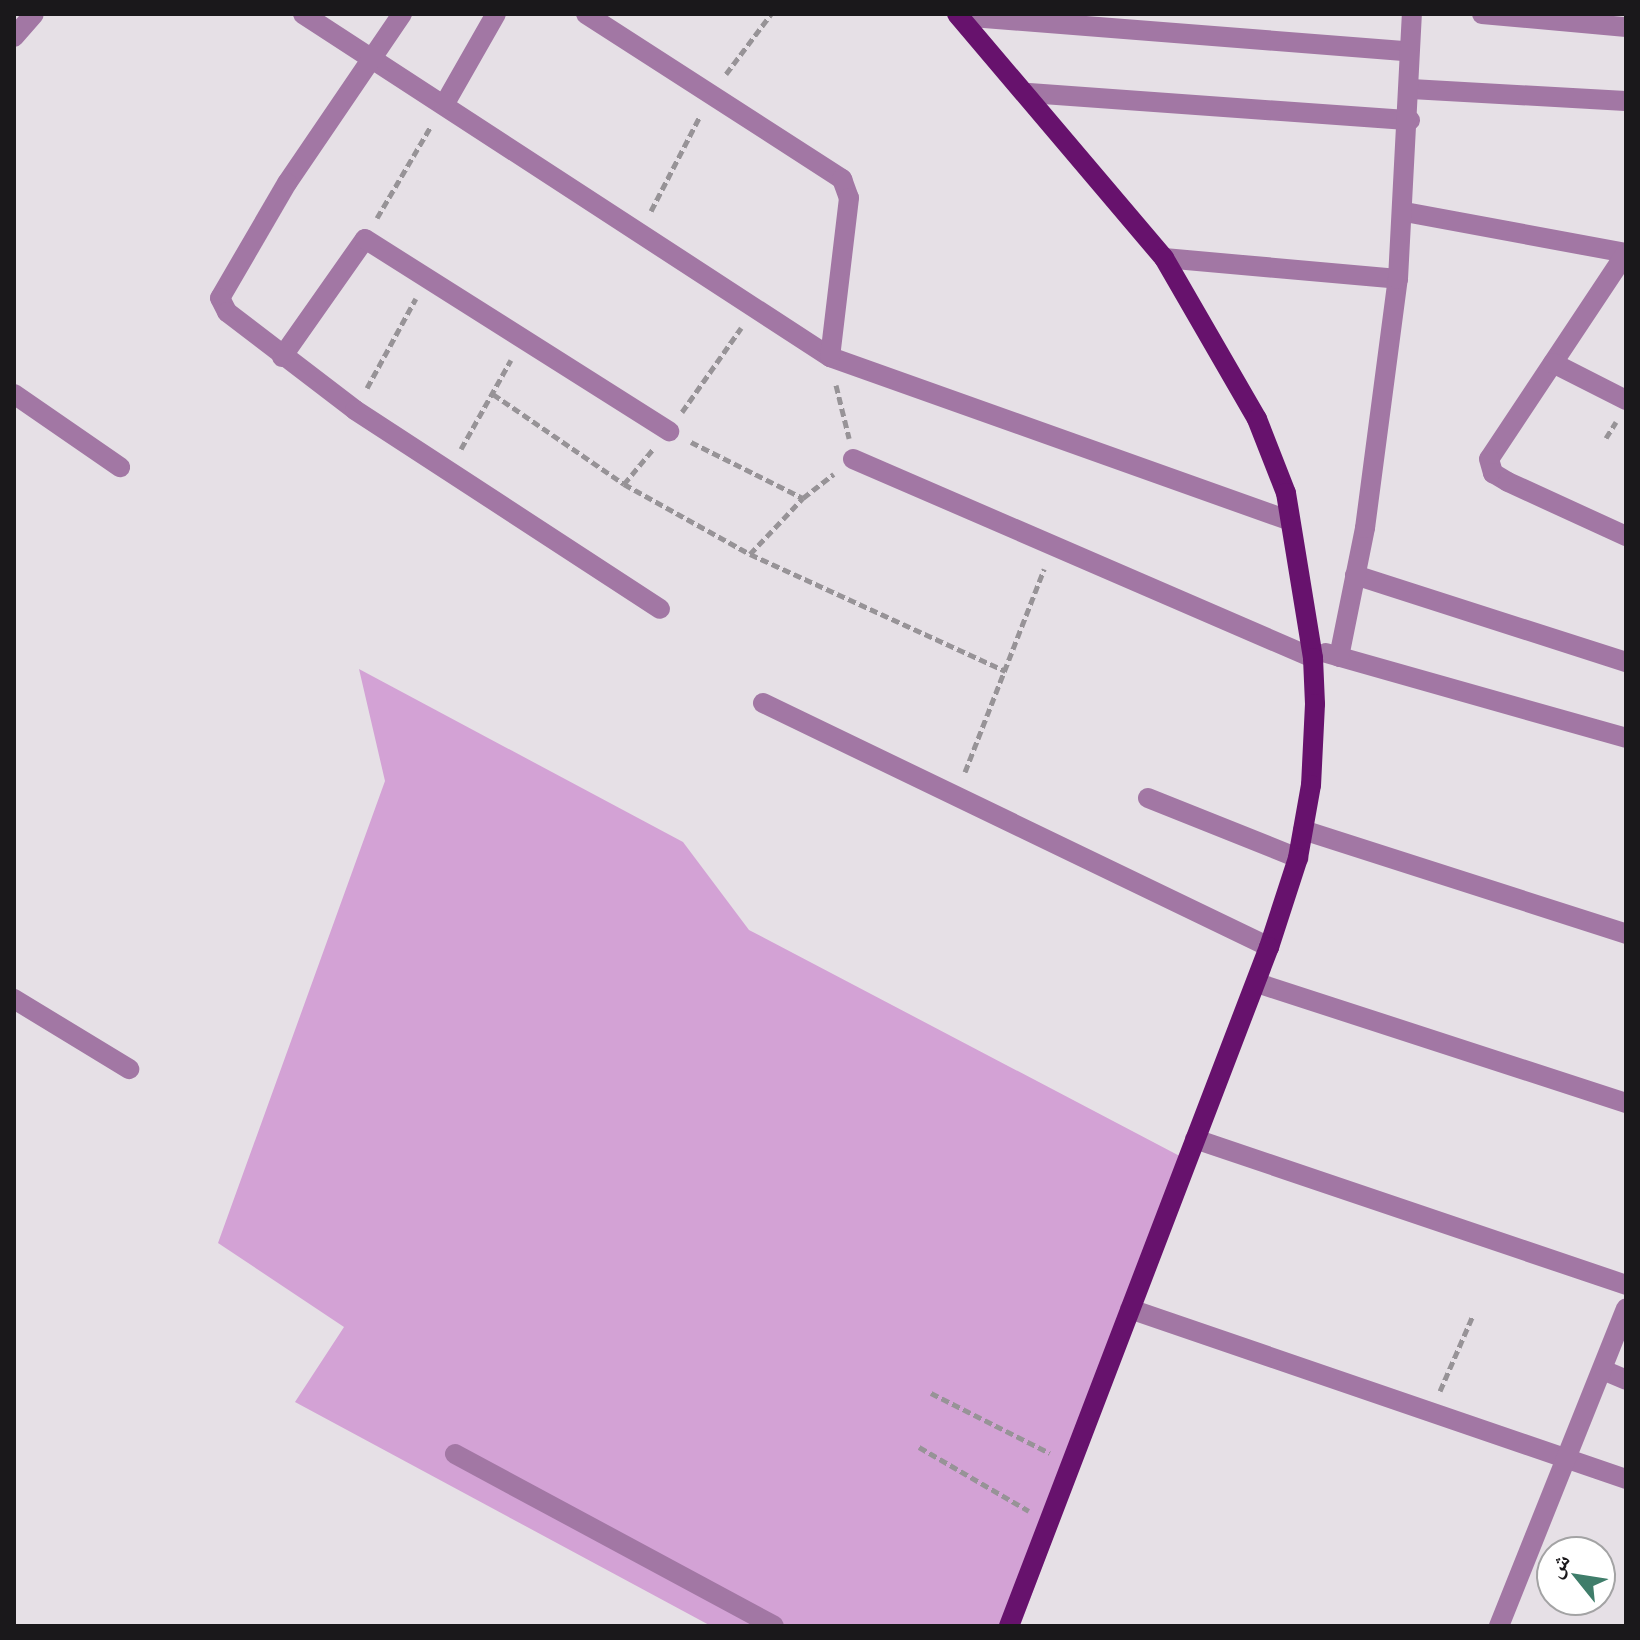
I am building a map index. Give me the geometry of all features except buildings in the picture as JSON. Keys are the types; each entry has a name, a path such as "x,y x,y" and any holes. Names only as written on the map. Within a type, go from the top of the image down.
{"main road":[{"path":"958,15 1029,93 1164,258 1257,419 1286,493 1312,653 1311,785 1298,858 1257,983 1069,1462 1009,1626"}],"street":[{"path":"16,31 34,14"},
{"path":"303,14 370,62 444,105 753,311 830,357 1290,521"},
{"path":"402,14 222,289 227,312 355,410 660,609"},
{"path":"444,105 496,14"},
{"path":"586,14 842,179 849,198 830,357"},
{"path":"1339,657 1355,575 1398,279 1410,120 1407,51 1412,14"},
{"path":"1482,14 1626,27"},
{"path":"958,15 1407,51"},
{"path":"1411,89 1626,101"},
{"path":"1029,93 1410,120"},
{"path":"1405,212 1626,253 1489,459 1493,473 1626,536"},
{"path":"282,357 365,239 669,431"},
{"path":"1164,258 1398,279"},
{"path":"1553,363 1626,400"},
{"path":"14,394 120,467"},
{"path":"853,459 1052,548 1312,653 1339,657 1626,738"},
{"path":"1355,575 1626,662"},
{"path":"763,703 1269,947"},
{"path":"1148,798 1298,858"},
{"path":"1303,830 1626,934"},
{"path":"1257,983 1626,1103"},
{"path":"14,999 129,1069"},
{"path":"1195,1139 1626,1285"},
{"path":"1502,1625 1626,1308"},
{"path":"1130,1309 1626,1479"},
{"path":"1603,1370 1626,1380"},
{"path":"455,1454 774,1626"}],"path":[{"path":"640,233 710,96 771,14"},
{"path":"365,239 444,105"},
{"path":"355,410 427,278"},
{"path":"624,484 669,431 753,311"},
{"path":"448,470 523,338"},
{"path":"750,554 803,498 853,459 830,357"},
{"path":"493,394 624,484 750,554 1006,671"},
{"path":"669,431 803,498"},
{"path":"956,796 1052,548"},
{"path":"1431,1410 1473,1315"},
{"path":"931,1393 1069,1462"},
{"path":"919,1447 1047,1521"}],"shaded area":[{"path":"359,669 683,842 749,930 1193,1163 1020,1626 711,1626 295,1402 344,1327 218,1243 385,781"}]}
